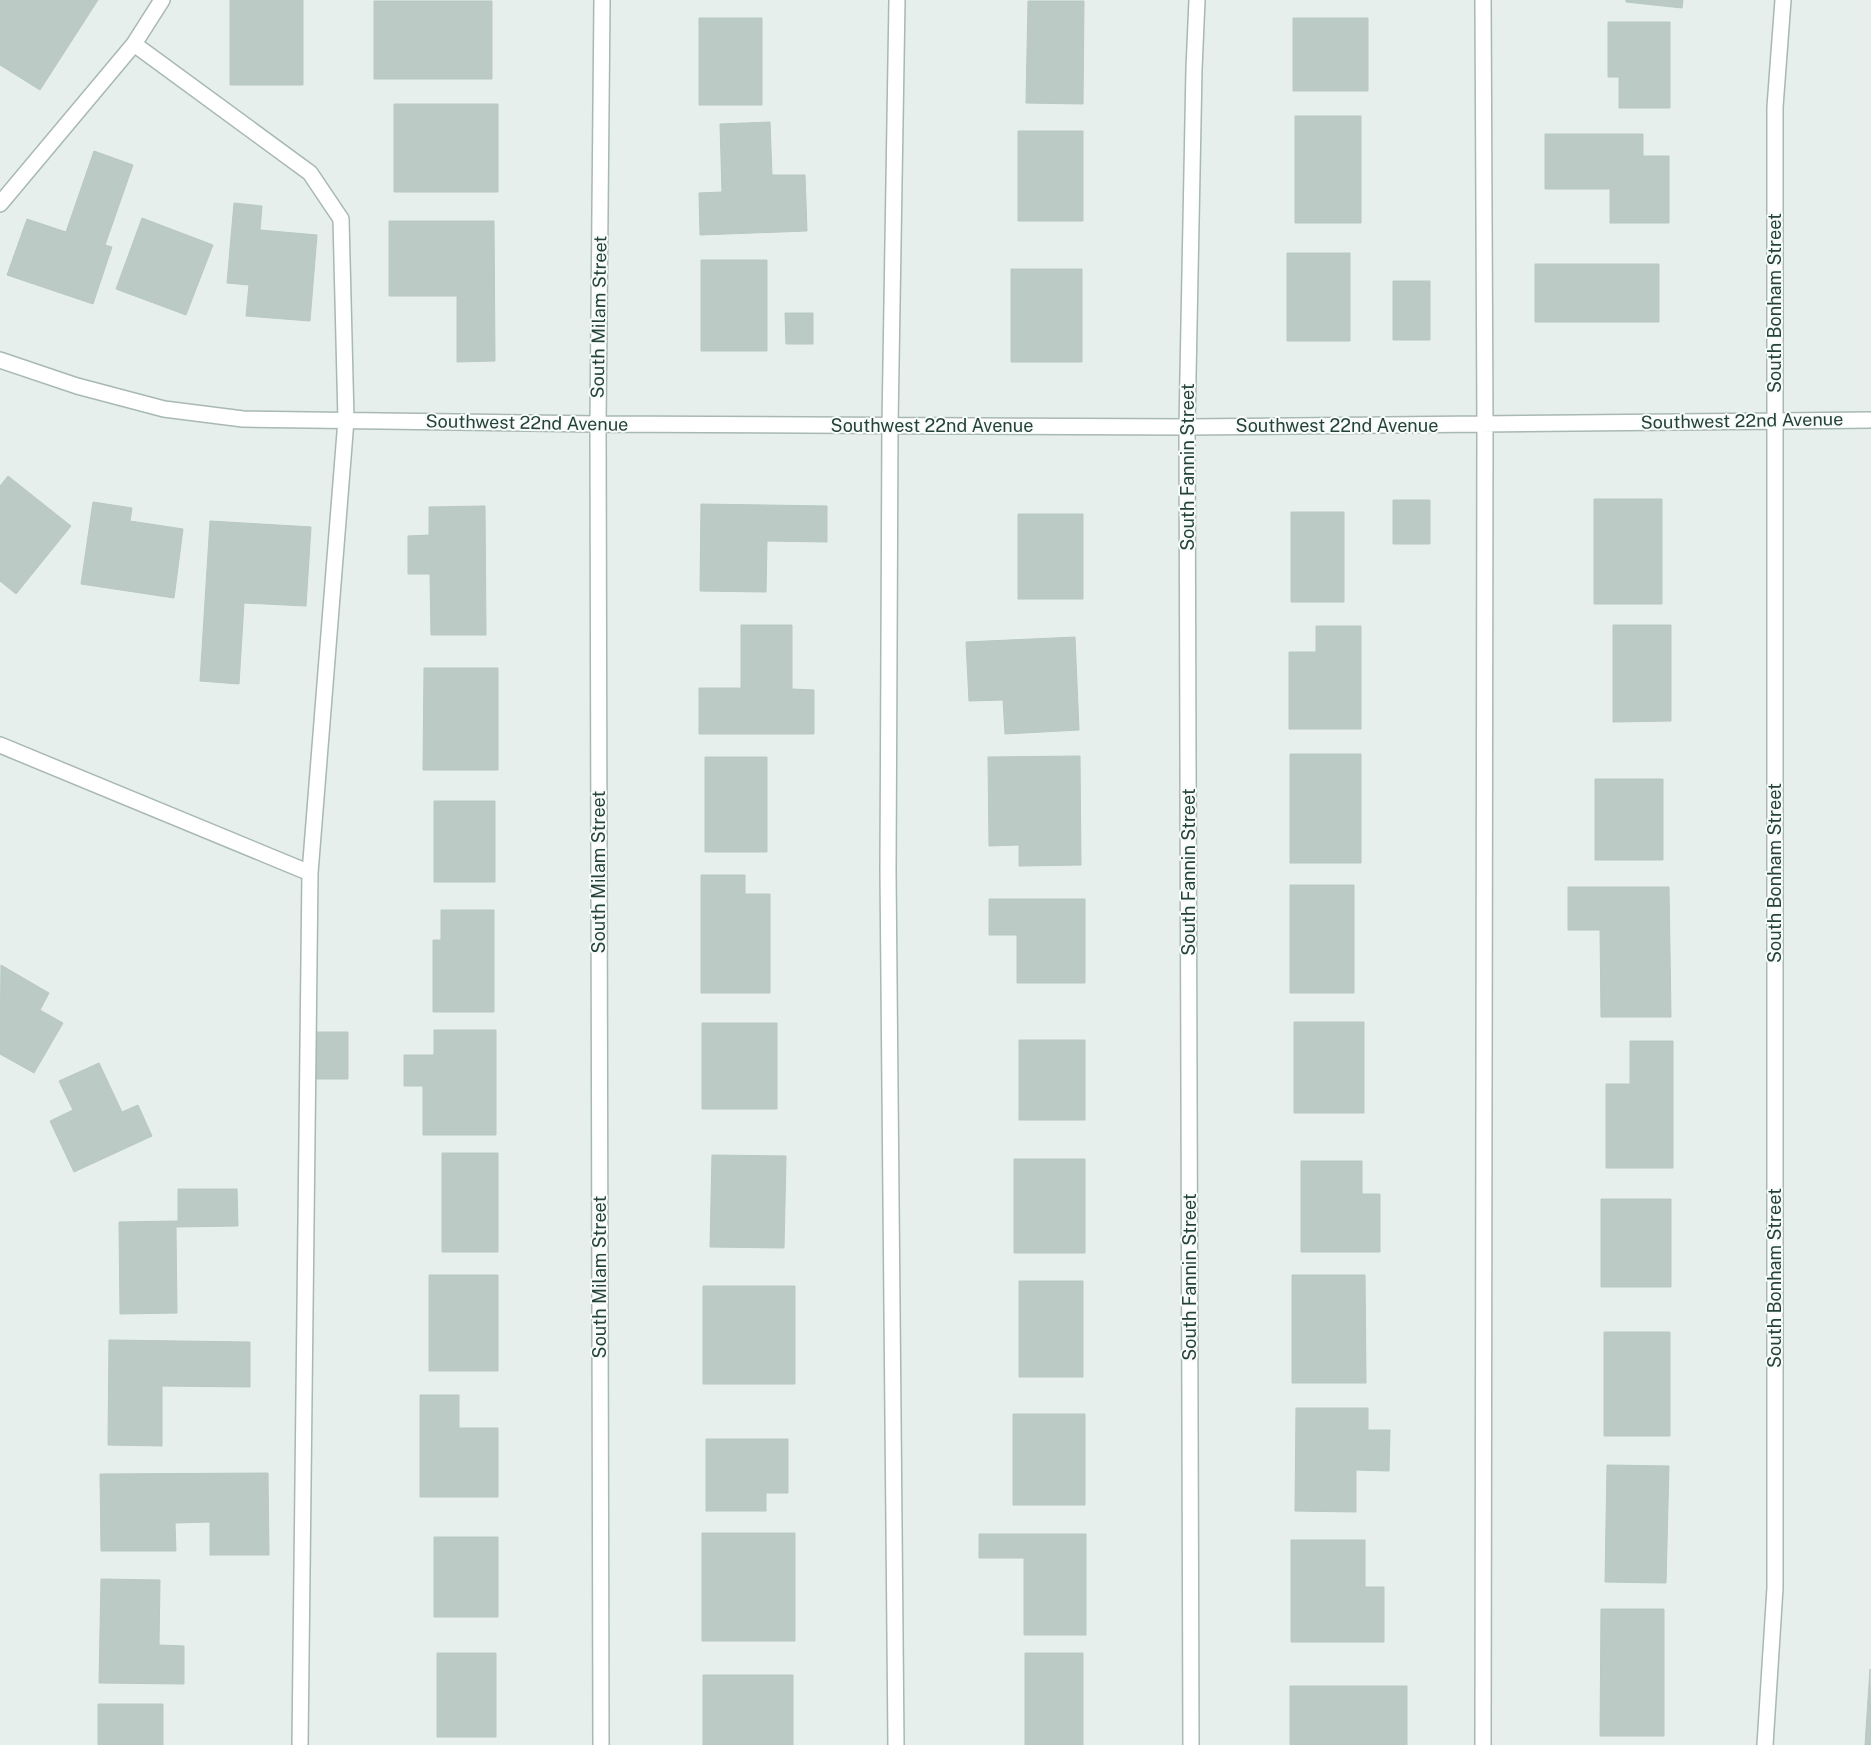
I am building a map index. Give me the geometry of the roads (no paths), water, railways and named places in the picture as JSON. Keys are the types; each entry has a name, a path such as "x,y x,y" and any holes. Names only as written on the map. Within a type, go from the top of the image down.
{"street":[{"path":"0,204 134,44 162,0"},
{"name":"South Milam Street","path":"601,1745 598,424 602,0"},
{"path":"896,1745 888,871 890,426 897,0"},
{"name":"South Fannin Street","path":"1191,1745 1187,427 1197,0"},
{"path":"1483,0 1485,425 1483,1745"},
{"name":"South Bonham Street","path":"1764,1745 1775,1588 1774,420 1776,107 1778,43 1783,0"},
{"path":"134,44 310,173 341,219 346,420 310,874 300,1745"},
{"name":"Southwest 22nd Avenue","path":"0,360 77,386 164,409 243,419 598,424 1187,427 1871,420"},
{"path":"0,745 310,874"}]}
